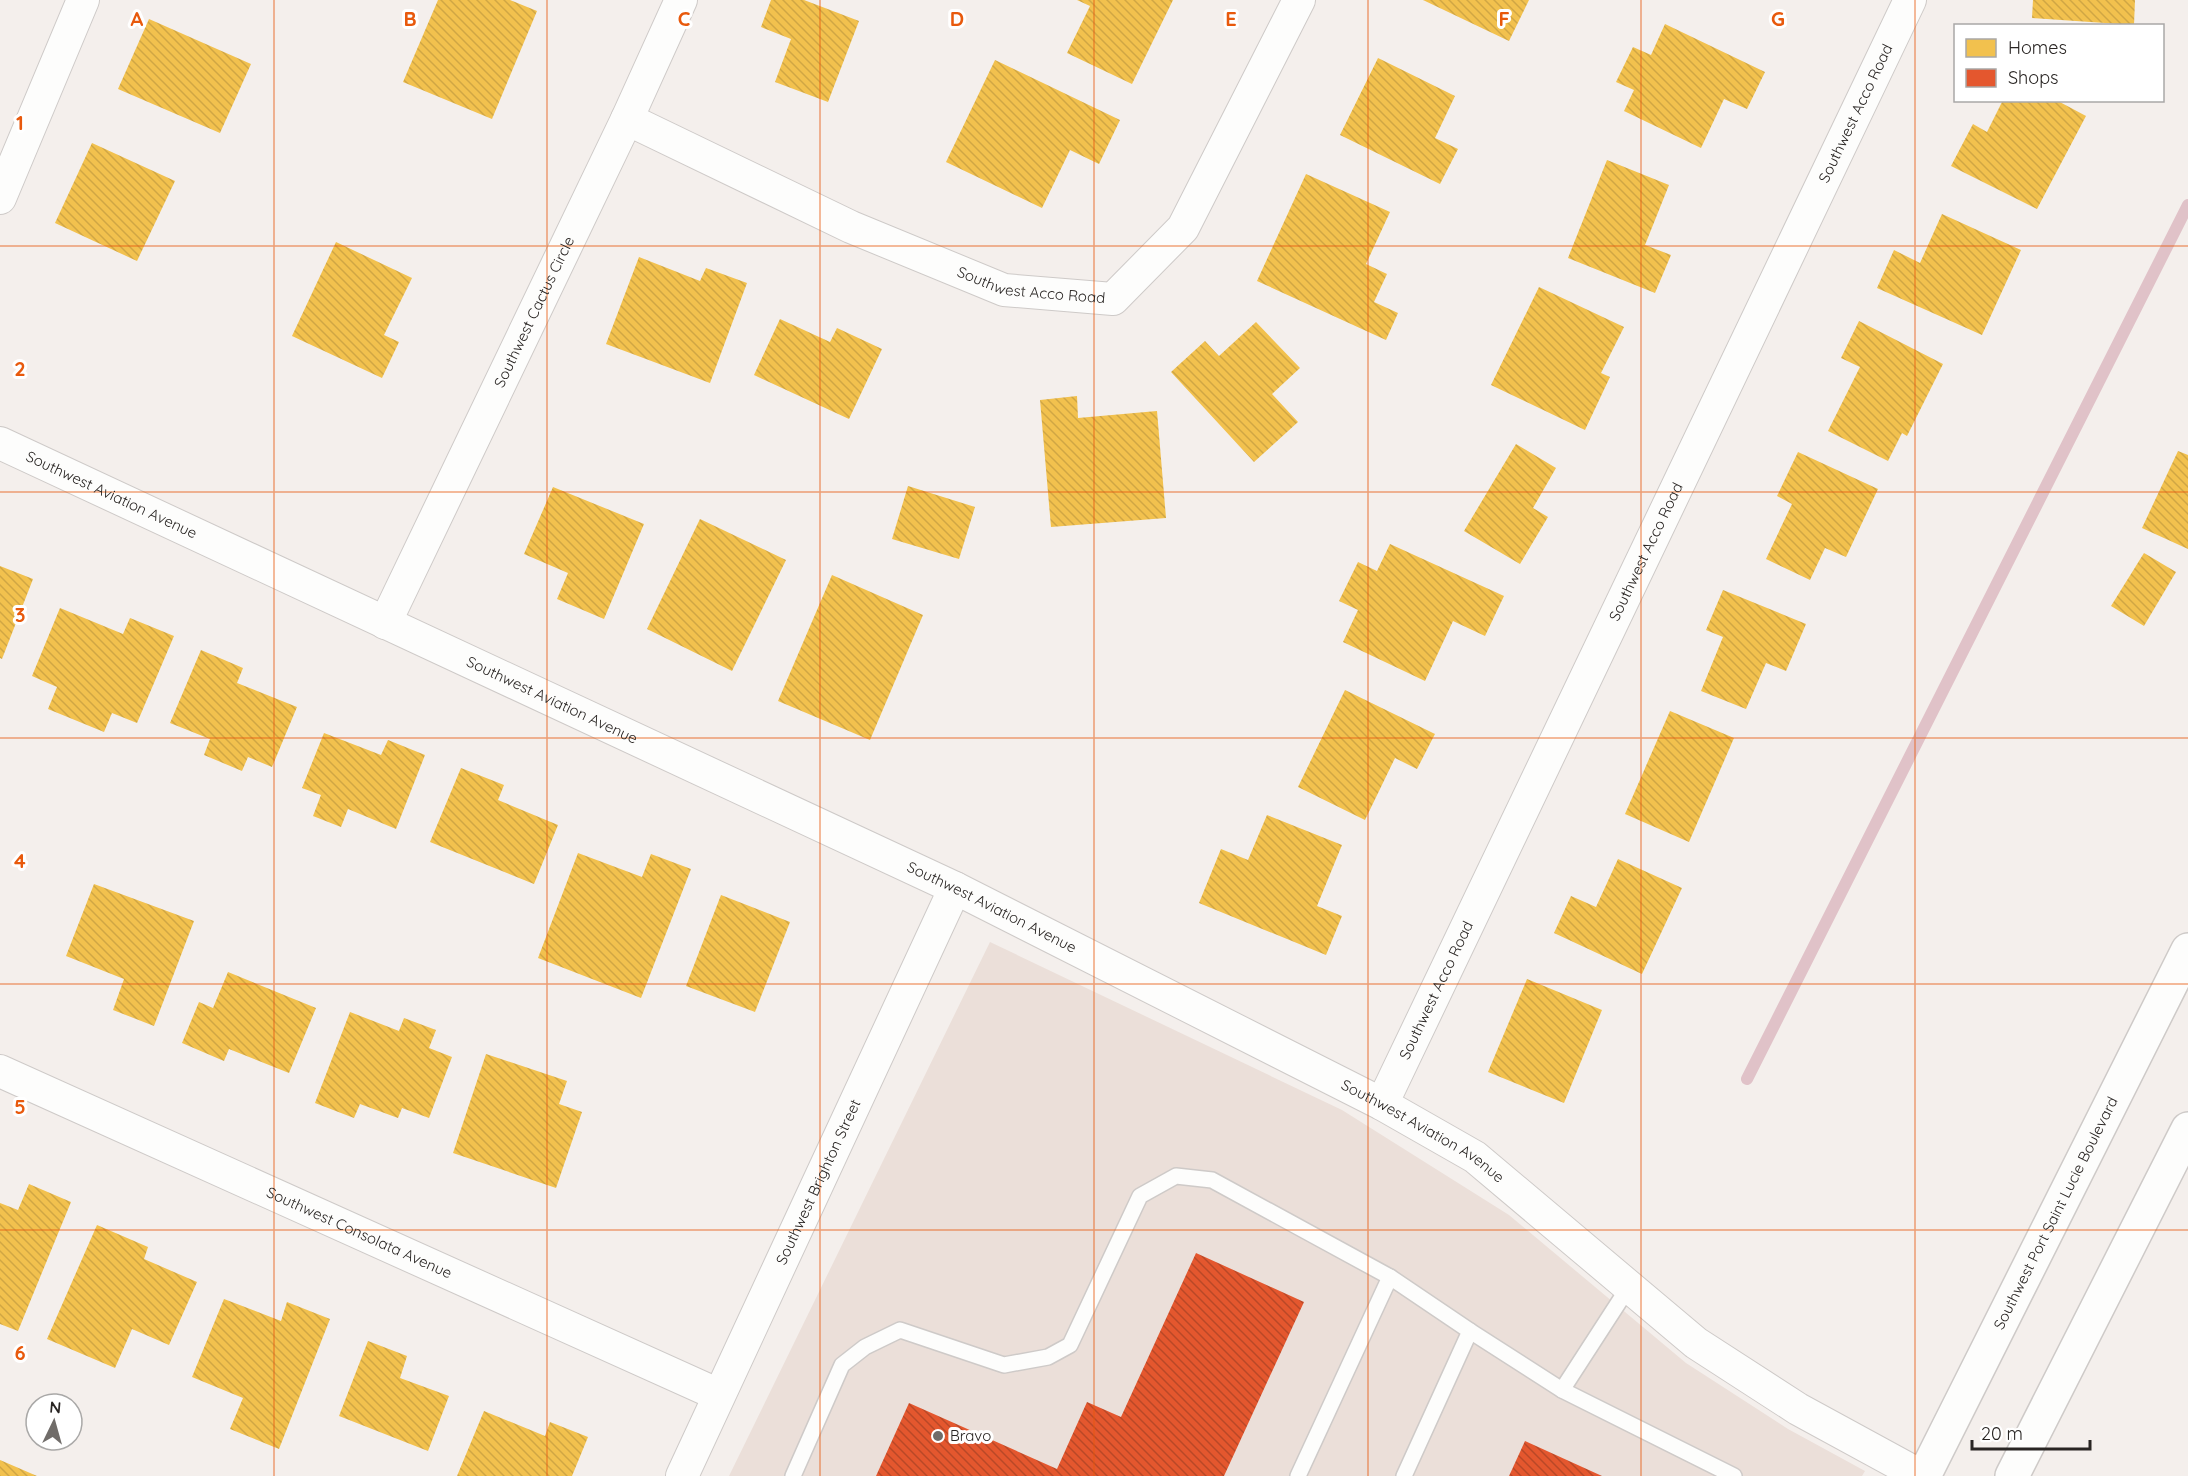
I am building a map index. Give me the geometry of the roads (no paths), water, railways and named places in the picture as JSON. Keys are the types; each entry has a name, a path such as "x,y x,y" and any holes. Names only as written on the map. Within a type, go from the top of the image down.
{"main road":[{"name":"Southwest Port Saint Lucie Boulevard","path":"1922,1476 2188,950"},
{"path":"2012,1476 2188,1131"}],"street":[{"path":"0,198 83,0"},
{"name":"Southwest Cactus Circle","path":"385,623 627,119 681,0"},
{"name":"Southwest Acco Road","path":"627,119 851,227 1004,290 1113,299 1183,228 1299,0"},
{"name":"Southwest Acco Road","path":"1382,1104 1910,0"},
{"name":"Southwest Aviation Avenue","path":"0,443 955,888 1382,1104 1475,1157 1696,1343 1798,1409 1922,1476"},
{"name":"Southwest Brighton Street","path":"682,1476 955,888"},
{"name":"Southwest Consolata Avenue","path":"0,1071 719,1395"}],"lane":[{"path":"793,1476 842,1365 865,1347 900,1330 1004,1365 1048,1357 1070,1345 1140,1196 1176,1176 1212,1180 1390,1277 1562,1390 1734,1476"},
{"path":"1298,1476 1390,1277"},
{"path":"1562,1390 1628,1288"},
{"path":"1404,1476 1470,1331"}],"waterway":[{"path":"1747,1079 2188,205"}],"place":[{"name":"Bravo","path":"938,1436"}]}
